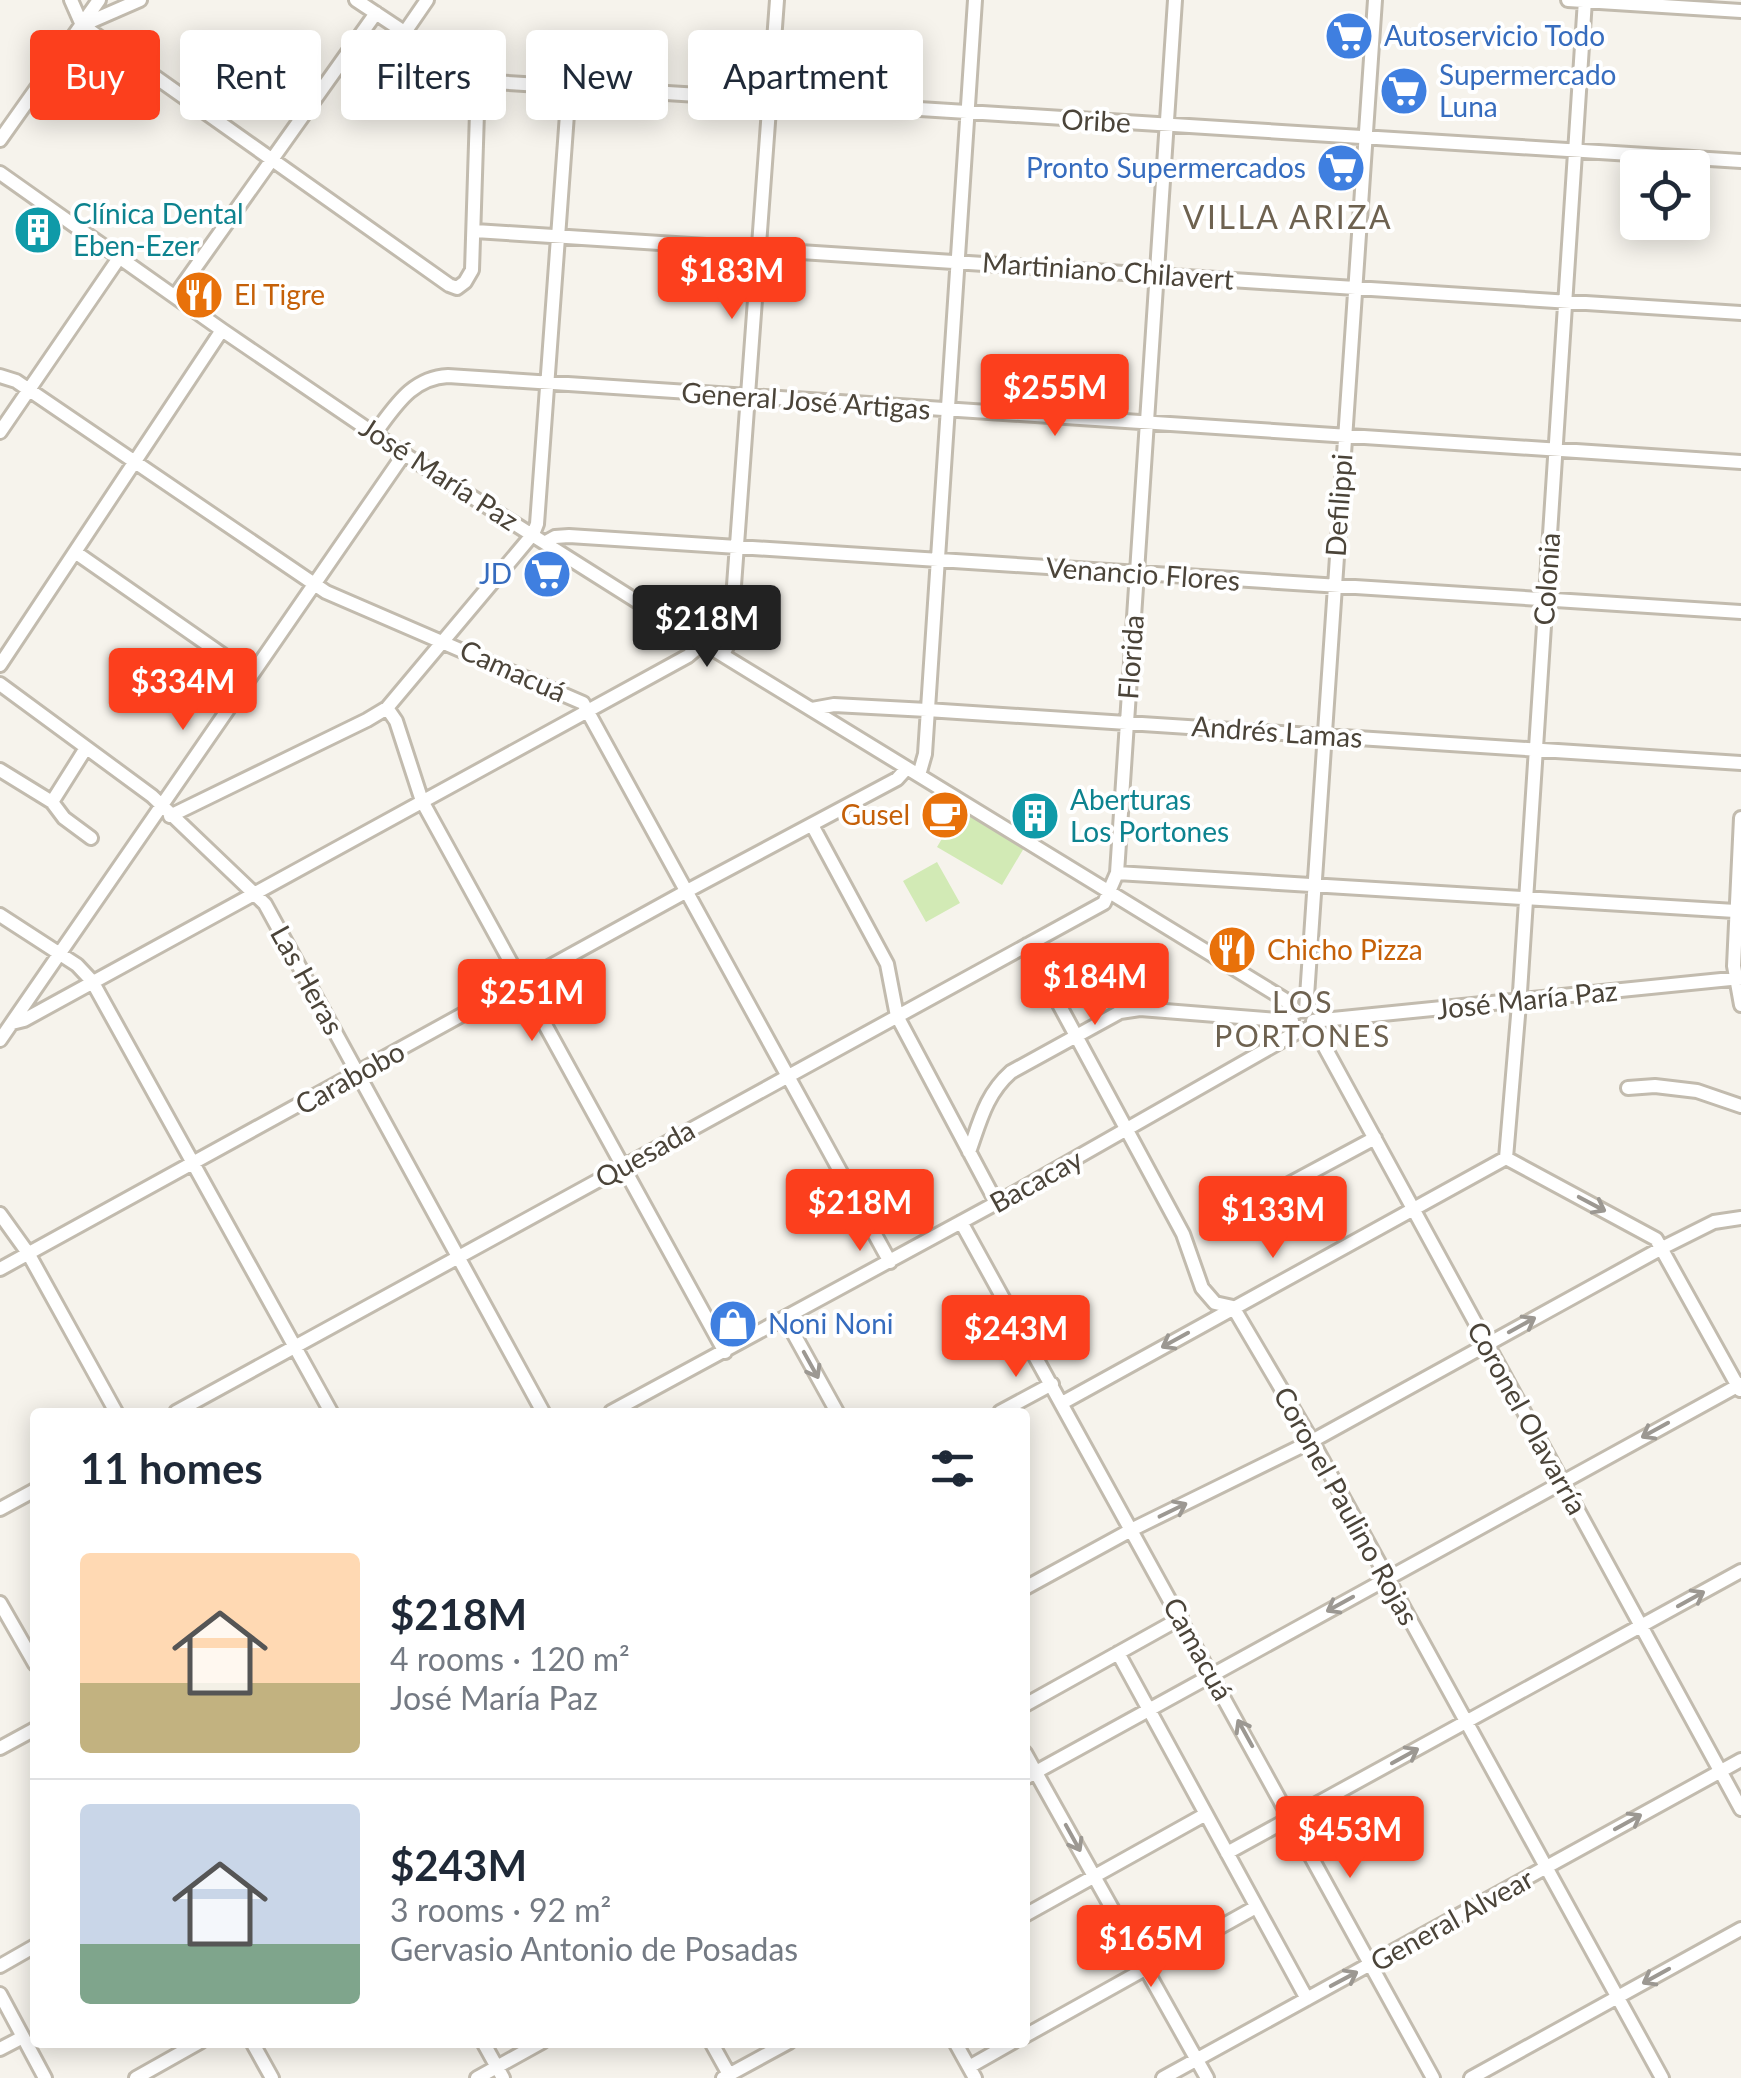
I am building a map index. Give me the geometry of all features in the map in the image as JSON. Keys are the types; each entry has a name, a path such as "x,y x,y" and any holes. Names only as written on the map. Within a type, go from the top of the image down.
{"street":[{"path":"71,0 82,25 457,288 470,276 477,120"},
{"path":"0,140 100,0"},
{"path":"82,25 140,0"},
{"path":"356,0 402,30"},
{"path":"406,30 427,0"},
{"path":"775,30 777,0"},
{"path":"913,772 924,764 975,0"},
{"name":"Florida","path":"1109,893 1117,873 1175,0"},
{"name":"Defilippi","path":"1303,1021 1316,883 1375,0"},
{"path":"1568,0 1741,11"},
{"name":"Colonia","path":"1506,1158 1585,0"},
{"path":"175,296 376,13"},
{"name":"Oribe","path":"923,110 1741,161"},
{"path":"170,816 387,708 533,534 537,524 567,120"},
{"path":"723,655 730,640 769,120"},
{"name":"José María Paz","path":"0,173 404,454 703,643 1284,999 1303,1021 1738,978"},
{"name":"Martiniano Chilavert","path":"474,230 1741,313"},
{"path":"0,432 119,258"},
{"path":"0,665 222,330"},
{"name":"Camacuá","path":"0,376 16,381 333,596 444,640 578,700 588,709 890,1262"},
{"name":"General José Artigas","path":"375,433 406,393 436,377 1741,462"},
{"path":"0,1040 404,454"},
{"name":"Venancio Flores","path":"546,542 570,536 1741,612"},
{"path":"74,552 250,674"},
{"path":"12,1023 24,1020 688,656 703,643"},
{"name":"Las Heras","path":"0,684 160,805 256,892 541,1408"},
{"name":"Andrés Lamas","path":"812,708 834,705 1127,722 1741,764"},
{"path":"387,708 396,721 422,800 725,1352"},
{"path":"52,802 86,748"},
{"path":"0,770 52,802 64,818 91,838"},
{"name":"Carabobo","path":"0,1268 687,891 913,772"},
{"path":"1741,818 1735,911 1741,1005"},
{"path":"812,825 884,958 897,1016 996,1202"},
{"path":"1117,873 1735,911"},
{"name":"Quesada","path":"183,1408 1100,908 1109,893"},
{"path":"0,916 77,965 92,980 329,1408"},
{"name":"Coronel Paulino Rojas","path":"1027,945 1184,1234 1202,1288 1216,1302 1233,1307 1312,1441 1662,2078"},
{"path":"969,1152 986,1103 1000,1081 1129,1009 1303,1021"},
{"name":"Bacacay","path":"619,1408 1128,1130 1303,1021"},
{"name":"Coronel Olavarría","path":"1303,1021 1322,1042 1741,1809"},
{"path":"1628,1088 1696,1090 1741,1106"},
{"path":"1265,1197 1375,1138"},
{"path":"1062,1403 1506,1158 1649,1235 1662,1248 1740,1387 1030,1775 1094,1876 1207,2078"},
{"path":"0,1214 28,1253 114,1408"},
{"path":"1030,1585 1312,1441 1662,1248 1714,1222 1741,1218"},
{"name":"Camacuá","path":"961,1222 1433,2078"},
{"path":"785,1318 835,1408"},
{"path":"1007,1408 1052,1384"},
{"path":"0,1509 30,1493"},
{"path":"1227,1853 1741,1571"},
{"path":"0,1602 30,1655"},
{"path":"1030,1703 1181,1618"},
{"path":"1118,1653 1306,1999"},
{"path":"0,1748 30,1732"},
{"name":"General Alvear","path":"1163,2078 1741,1760"},
{"path":"1030,1911 1206,1814"},
{"path":"1030,2033 1256,1906"},
{"path":"1471,2078 1741,1929"},
{"path":"0,1966 30,1949"},
{"path":"0,1994 45,2078"},
{"path":"0,2050 23,2037"},
{"path":"136,2078 189,2048"},
{"path":"255,2048 272,2078"},
{"path":"486,2048 500,2073"},
{"path":"477,2078 500,2073 534,2048"},
{"path":"714,2048 728,2077 779,2048"},
{"path":"958,2048 972,2072 1005,2048"}],"green space":[{"path":"959,810 1024,848 1002,885 937,847"},
{"path":"937,862 960,903 926,922 903,881"}],"place":[{"name":"Autoservicio Todo","path":"1349,36"},
{"name":"Supermercado Luna","path":"1404,91"},
{"name":"Pronto Supermercados","path":"1341,168"},
{"name":"Clínica Dental Eben-Ezer","path":"38,230"},
{"name":"El Tigre","path":"199,295"},
{"name":"JD","path":"547,574"},
{"name":"Gusel","path":"945,815"},
{"name":"Aberturas Los Portones","path":"1035,816"},
{"name":"Chicho Pizza","path":"1232,950"},
{"name":"Noni Noni","path":"733,1324"}],"district":[{"name":"VILLA ARIZA","path":"1288,218"},
{"name":"LOS PORTONES","path":"1303,1020"}]}
